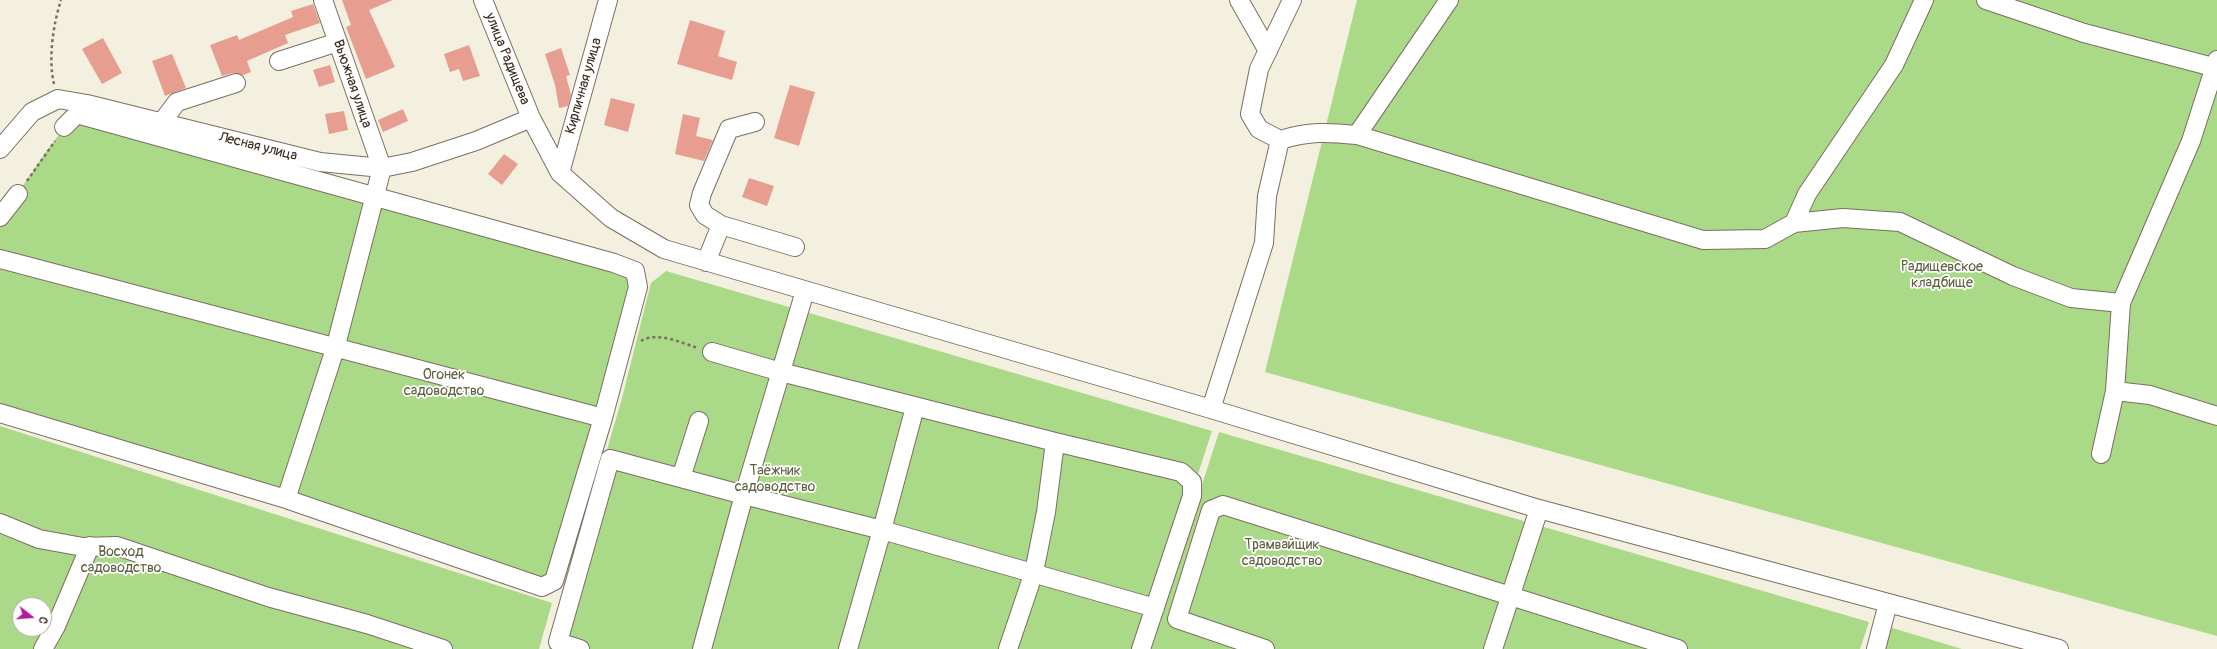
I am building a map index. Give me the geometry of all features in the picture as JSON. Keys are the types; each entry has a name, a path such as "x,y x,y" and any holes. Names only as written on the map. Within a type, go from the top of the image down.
{"street":[{"name":"Вьюжная улица","path":"323,0 382,168"},
{"name":"улица Радищева","path":"483,0 531,118 560,173"},
{"name":"Кирпичная улица","path":"560,173 608,0"},
{"path":"1239,0 1268,51"},
{"path":"1292,0 1259,69 1250,114 1259,129 1280,140 1300,134 1318,132 1357,135 1703,240 1765,238 1794,223 1843,218 1900,222 2013,276 2071,298 2121,303"},
{"path":"1357,135 1449,0"},
{"path":"1794,223 1807,194 1894,65 1924,0"},
{"path":"1986,0 2084,33 2216,65 2191,142 2121,303 2115,391 2101,454"},
{"path":"279,61 338,42"},
{"path":"161,123 177,102 236,83"},
{"name":"Лесная улица","path":"58,99 320,162 382,168 412,162 476,141 531,118"},
{"path":"0,149 32,112 58,99"},
{"path":"0,413 286,499 542,587 554,581 602,418 638,287 635,271 374,196 77,114 64,127"},
{"path":"755,122 729,129 702,193 699,205 705,215 721,225 796,247"},
{"path":"1211,409 1264,243 1267,196 1280,140"},
{"path":"286,499 335,349 382,168"},
{"path":"560,173 611,218 664,249 1211,409 1539,509 2059,649"},
{"path":"0,217 18,194"},
{"path":"706,262 721,225"},
{"path":"0,260 602,418"},
{"path":"702,649 744,495 805,290"},
{"path":"712,352 781,372 915,407 1181,472 1192,482 1192,496 1141,649"},
{"path":"2115,391 2150,395 2217,416"},
{"path":"848,649 915,407"},
{"path":"681,478 699,421"},
{"path":"1008,649 1034,572 1046,512 1055,442"},
{"path":"580,649 558,642 610,459 882,530 1034,572 1155,608"},
{"path":"1265,649 1177,619 1211,510 1223,505 1678,649"},
{"path":"1493,649 1539,509"},
{"path":"0,523 39,539 90,546 117,546 268,597 367,624 443,649"},
{"path":"43,649 56,626 90,546"},
{"path":"1876,649 1888,603"}],"path":[{"path":"58,99 52,76 57,13 61,0"},
{"path":"18,194 64,127"},
{"path":"638,349 640,341 648,336 658,337 712,352"}],"green space":[{"name":"Радищевское кладбище","path":"1357,0 2217,0 2217,636 1265,372"},
{"name":"Огонек садоводство","path":"77,114 635,271 603,418 542,587 0,413 0,217 56,138"},
{"name":"Таёжник садоводство","path":"666,271 1212,431 1141,649 549,649 622,398 651,283"},
{"name":"Восход садоводство","path":"0,426 552,603 539,649 0,649"},
{"name":"Трамвайщик садоводство","path":"1219,432 1869,622 1860,649 1149,649"},
{"path":"1876,623 1962,649 1869,649"}],"building":[{"path":"342,0 393,0 369,10 395,67 366,79 346,27 351,25"},
{"path":"313,4 320,23 285,35 288,43 247,61 251,72 243,75 233,73 222,76 210,45 237,35 239,40 293,17 291,11"},
{"path":"690,20 725,31 718,56 737,62 732,80 677,64"},
{"path":"103,38 122,73 102,84 82,49"},
{"path":"469,45 480,76 463,81 459,69 450,72 444,54"},
{"path":"561,48 570,75 566,76 571,95 568,106 559,108 555,85 545,54"},
{"path":"172,54 186,88 165,96 152,61"},
{"path":"330,65 335,82 319,87 313,70"},
{"path":"790,85 815,92 799,146 774,138"},
{"path":"611,98 635,104 628,132 604,125"},
{"path":"403,109 408,121 383,132 378,120"},
{"path":"344,111 348,130 329,134 325,114"},
{"path":"683,114 700,118 696,136 713,140 704,161 675,154"},
{"path":"504,154 518,164 502,185 488,174"},
{"path":"749,178 774,186 767,206 742,197"}]}
